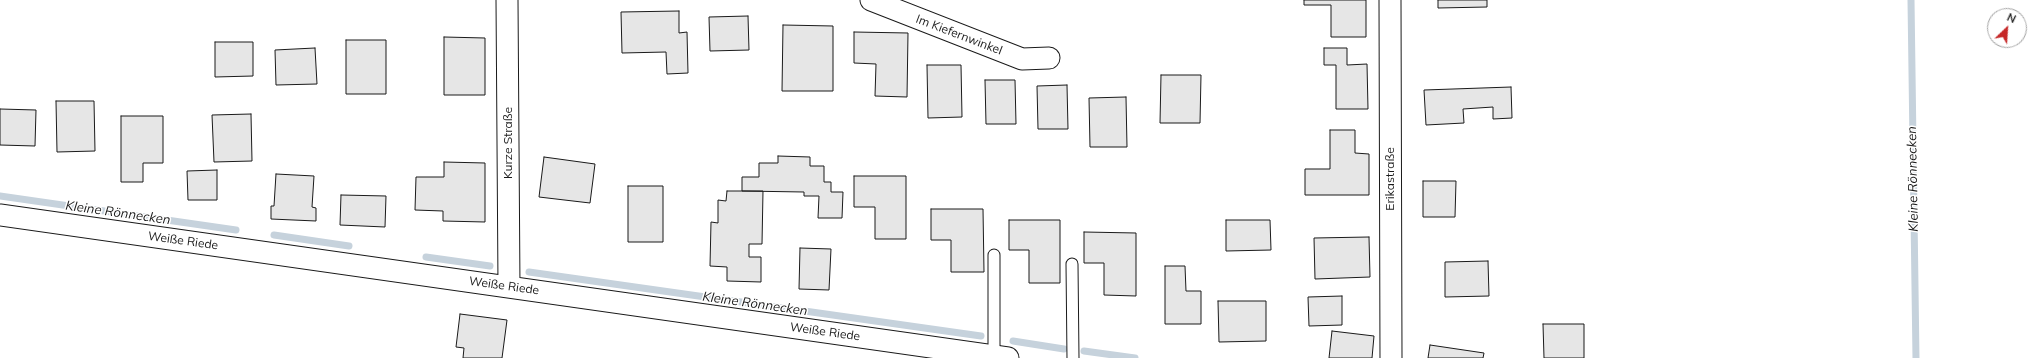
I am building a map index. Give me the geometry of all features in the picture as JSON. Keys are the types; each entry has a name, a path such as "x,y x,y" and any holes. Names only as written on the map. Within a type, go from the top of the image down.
{"street":[{"name":"Kurze Straße","path":"507,0 509,286"},
{"name":"Im Kiefernwinkel","path":"870,0 1022,60 1049,58"},
{"name":"Erikastraße","path":"1390,0 1391,358"},
{"name":"Weiße Riede","path":"0,215 1001,357"}],"lane":[{"path":"994,255 1001,357"},
{"path":"1072,264 1073,358"}],"building":[{"path":"1304,0 1366,0 1366,37 1331,37 1331,5 1304,5"},
{"path":"1438,0 1487,0 1487,7 1438,8"},
{"path":"679,11 679,33 687,32 688,73 667,74 666,52 622,53 621,12"},
{"path":"748,16 749,50 710,51 709,17"},
{"path":"783,25 833,26 833,91 782,91"},
{"path":"854,32 908,33 907,97 875,96 876,64 854,63"},
{"path":"444,37 485,38 485,95 444,95"},
{"path":"346,40 386,40 386,94 346,94"},
{"path":"215,42 253,42 253,76 215,77"},
{"path":"315,48 317,84 276,85 275,50"},
{"path":"1324,48 1347,48 1347,65 1367,64 1368,109 1336,109 1336,65 1324,65"},
{"path":"927,65 961,65 962,117 928,118"},
{"path":"1161,75 1201,75 1200,123 1160,123"},
{"path":"985,80 1015,80 1016,124 986,124"},
{"path":"1067,85 1068,129 1038,129 1037,86"},
{"path":"1511,87 1512,118 1493,119 1493,107 1463,109 1464,123 1426,125 1424,90"},
{"path":"1126,97 1127,147 1090,147 1089,98"},
{"path":"56,101 94,101 95,151 57,152"},
{"path":"0,109 36,110 35,146 0,145"},
{"path":"251,114 252,161 214,162 212,115"},
{"path":"121,116 163,116 163,163 143,163 143,182 121,182"},
{"path":"1330,130 1355,130 1355,153 1369,154 1369,195 1305,195 1305,169 1330,169"},
{"path":"778,156 810,157 810,166 824,166 824,182 831,182 831,192 843,192 842,218 818,218 819,196 804,196 804,192 742,191 742,177 759,177 759,163 778,163"},
{"path":"544,157 595,164 590,203 539,197"},
{"path":"444,162 485,163 485,222 443,221 443,211 415,210 416,177 444,177"},
{"path":"217,170 217,200 188,200 187,171"},
{"path":"276,174 314,176 312,207 316,208 316,221 271,219 271,206 274,206"},
{"path":"854,176 906,176 906,239 875,239 875,207 854,207"},
{"path":"1423,181 1456,181 1455,217 1423,217"},
{"path":"628,186 663,186 663,242 628,242"},
{"path":"727,191 763,191 762,244 749,244 749,257 761,257 761,282 727,281 727,267 710,266 711,222 718,223 718,200 726,201"},
{"path":"341,195 386,196 385,227 340,225"},
{"path":"931,209 983,209 984,272 951,272 951,240 931,240"},
{"path":"1009,220 1060,220 1060,283 1029,283 1029,250 1009,250"},
{"path":"1226,220 1270,220 1271,250 1226,251"},
{"path":"1084,232 1136,233 1136,296 1104,295 1104,263 1084,263"},
{"path":"1369,237 1370,277 1315,279 1314,238"},
{"path":"800,248 831,249 829,290 799,289"},
{"path":"1488,261 1489,296 1445,297 1445,262"},
{"path":"1165,266 1185,266 1186,291 1201,291 1201,324 1165,324"},
{"path":"1342,296 1342,325 1309,326 1308,297"},
{"path":"1218,301 1266,301 1266,341 1219,342"},
{"path":"460,314 507,320 502,358 463,358 464,348 456,347"},
{"path":"1543,324 1584,324 1584,358 1544,358"},
{"path":"1332,331 1374,336 1372,358 1329,358"},
{"path":"1430,345 1484,353 1483,358 1428,358"}],"waterway":[{"name":"Kleine Rönnecken","path":"1911,0 1916,358"},
{"name":"Kleine Rönnecken","path":"0,196 236,230"},
{"path":"274,235 349,246"},
{"path":"426,257 490,266"},
{"name":"Kleine Rönnecken","path":"529,272 981,336"},
{"name":"Kleine Rönnecken","path":"1013,341 1064,349"},
{"name":"Kleine Rönnecken","path":"1084,351 1135,358"}]}
